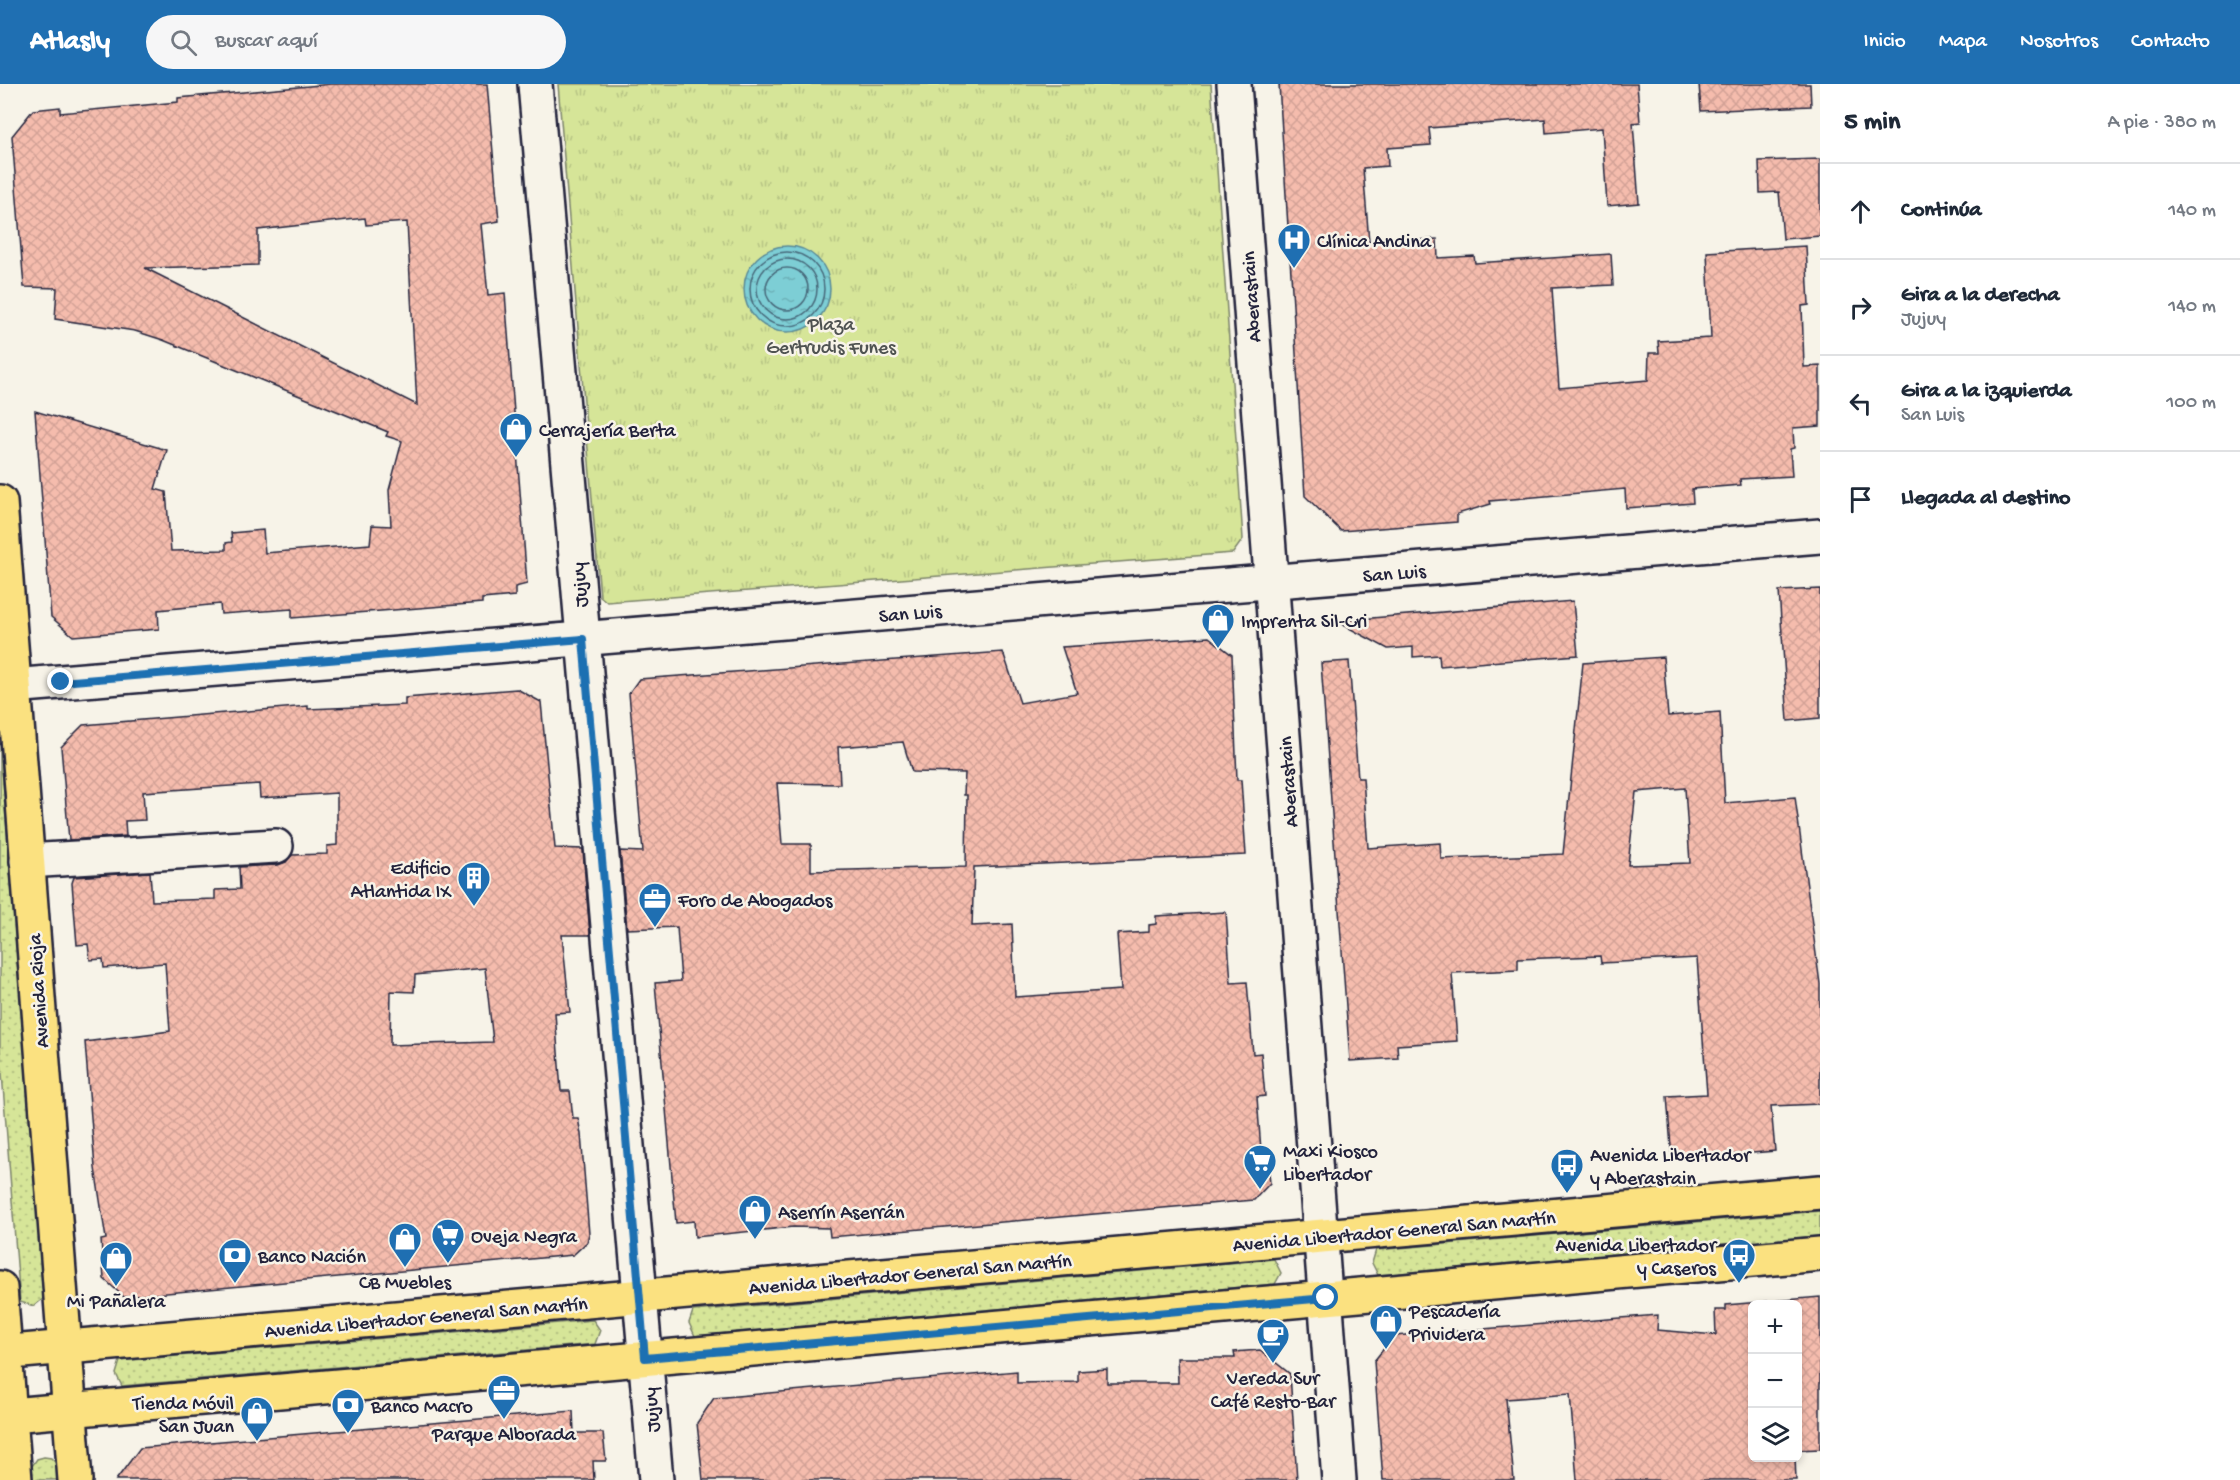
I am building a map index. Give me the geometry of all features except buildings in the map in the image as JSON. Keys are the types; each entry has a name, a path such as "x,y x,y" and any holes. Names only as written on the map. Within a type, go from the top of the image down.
{"main road":[{"name":"Avenida Rioja","path":"0,502 7,686 27,861 75,1480"},
{"name":"Avenida Libertador General San Martín","path":"3,1353 1820,1192"},
{"path":"5,1415 1820,1254"},
{"path":"0,1288 5,1415 15,1480"}],"street":[{"name":"Jujuy","path":"535,84 656,1480"},
{"name":"Aberastain","path":"1234,84 1339,1480"},
{"name":"San Luis","path":"7,686 1820,536"},
{"path":"27,861 276,846"}],"green space":[{"name":"Plaza Gertrudis Funes","path":"558,84 1211,84 1243,539 1233,553 607,602 600,596"},
{"path":"0,743 44,1298 34,1306 20,1302 0,1048"},
{"path":"1820,1211 1820,1236 1378,1275 1372,1263 1376,1250"},
{"path":"1274,1259 1281,1273 1275,1284 695,1336 689,1323 693,1311"},
{"path":"593,1320 600,1330 595,1344 122,1386 116,1374 120,1361"},
{"path":"51,1458 57,1464 58,1480 33,1480 32,1466 37,1459"}],"water":[{"path":"779,246 795,246 818,258 827,272 830,289 827,306 818,320 795,332 779,332 763,325 751,313 744,297 744,281 751,265 763,253"}],"place":[{"name":"Clínica Andina","path":"1294,269"},
{"name":"Cerrajería Berta","path":"516,458"},
{"name":"Imprenta Sil-Cri","path":"1218,649"},
{"name":"Edificio Atlantida IX","path":"474,907"},
{"name":"Foro de Abogados","path":"655,928"},
{"name":"Maxi Kiosco Libertador","path":"1260,1190"},
{"name":"Avenida Libertador y Aberastain","path":"1567,1194"},
{"name":"Aserrín Aserrán","path":"755,1240"},
{"name":"Oveja Negra","path":"448,1264"},
{"name":"CB Muebles","path":"405,1268"},
{"name":"Banco Nación","path":"235,1284"},
{"name":"Avenida Libertador y Caseros","path":"1739,1284"},
{"name":"Mi Pañalera","path":"116,1287"},
{"name":"Pescadería Prividera","path":"1386,1350"},
{"name":"Vereda Sur Café Resto-Bar","path":"1273,1364"},
{"name":"Parque Alborada","path":"504,1420"},
{"name":"Banco Macro","path":"348,1434"},
{"name":"Tienda Móvil San Juan","path":"257,1442"}],"route":[{"path":"61,682 583,639 645,1358 1326,1298"}]}
